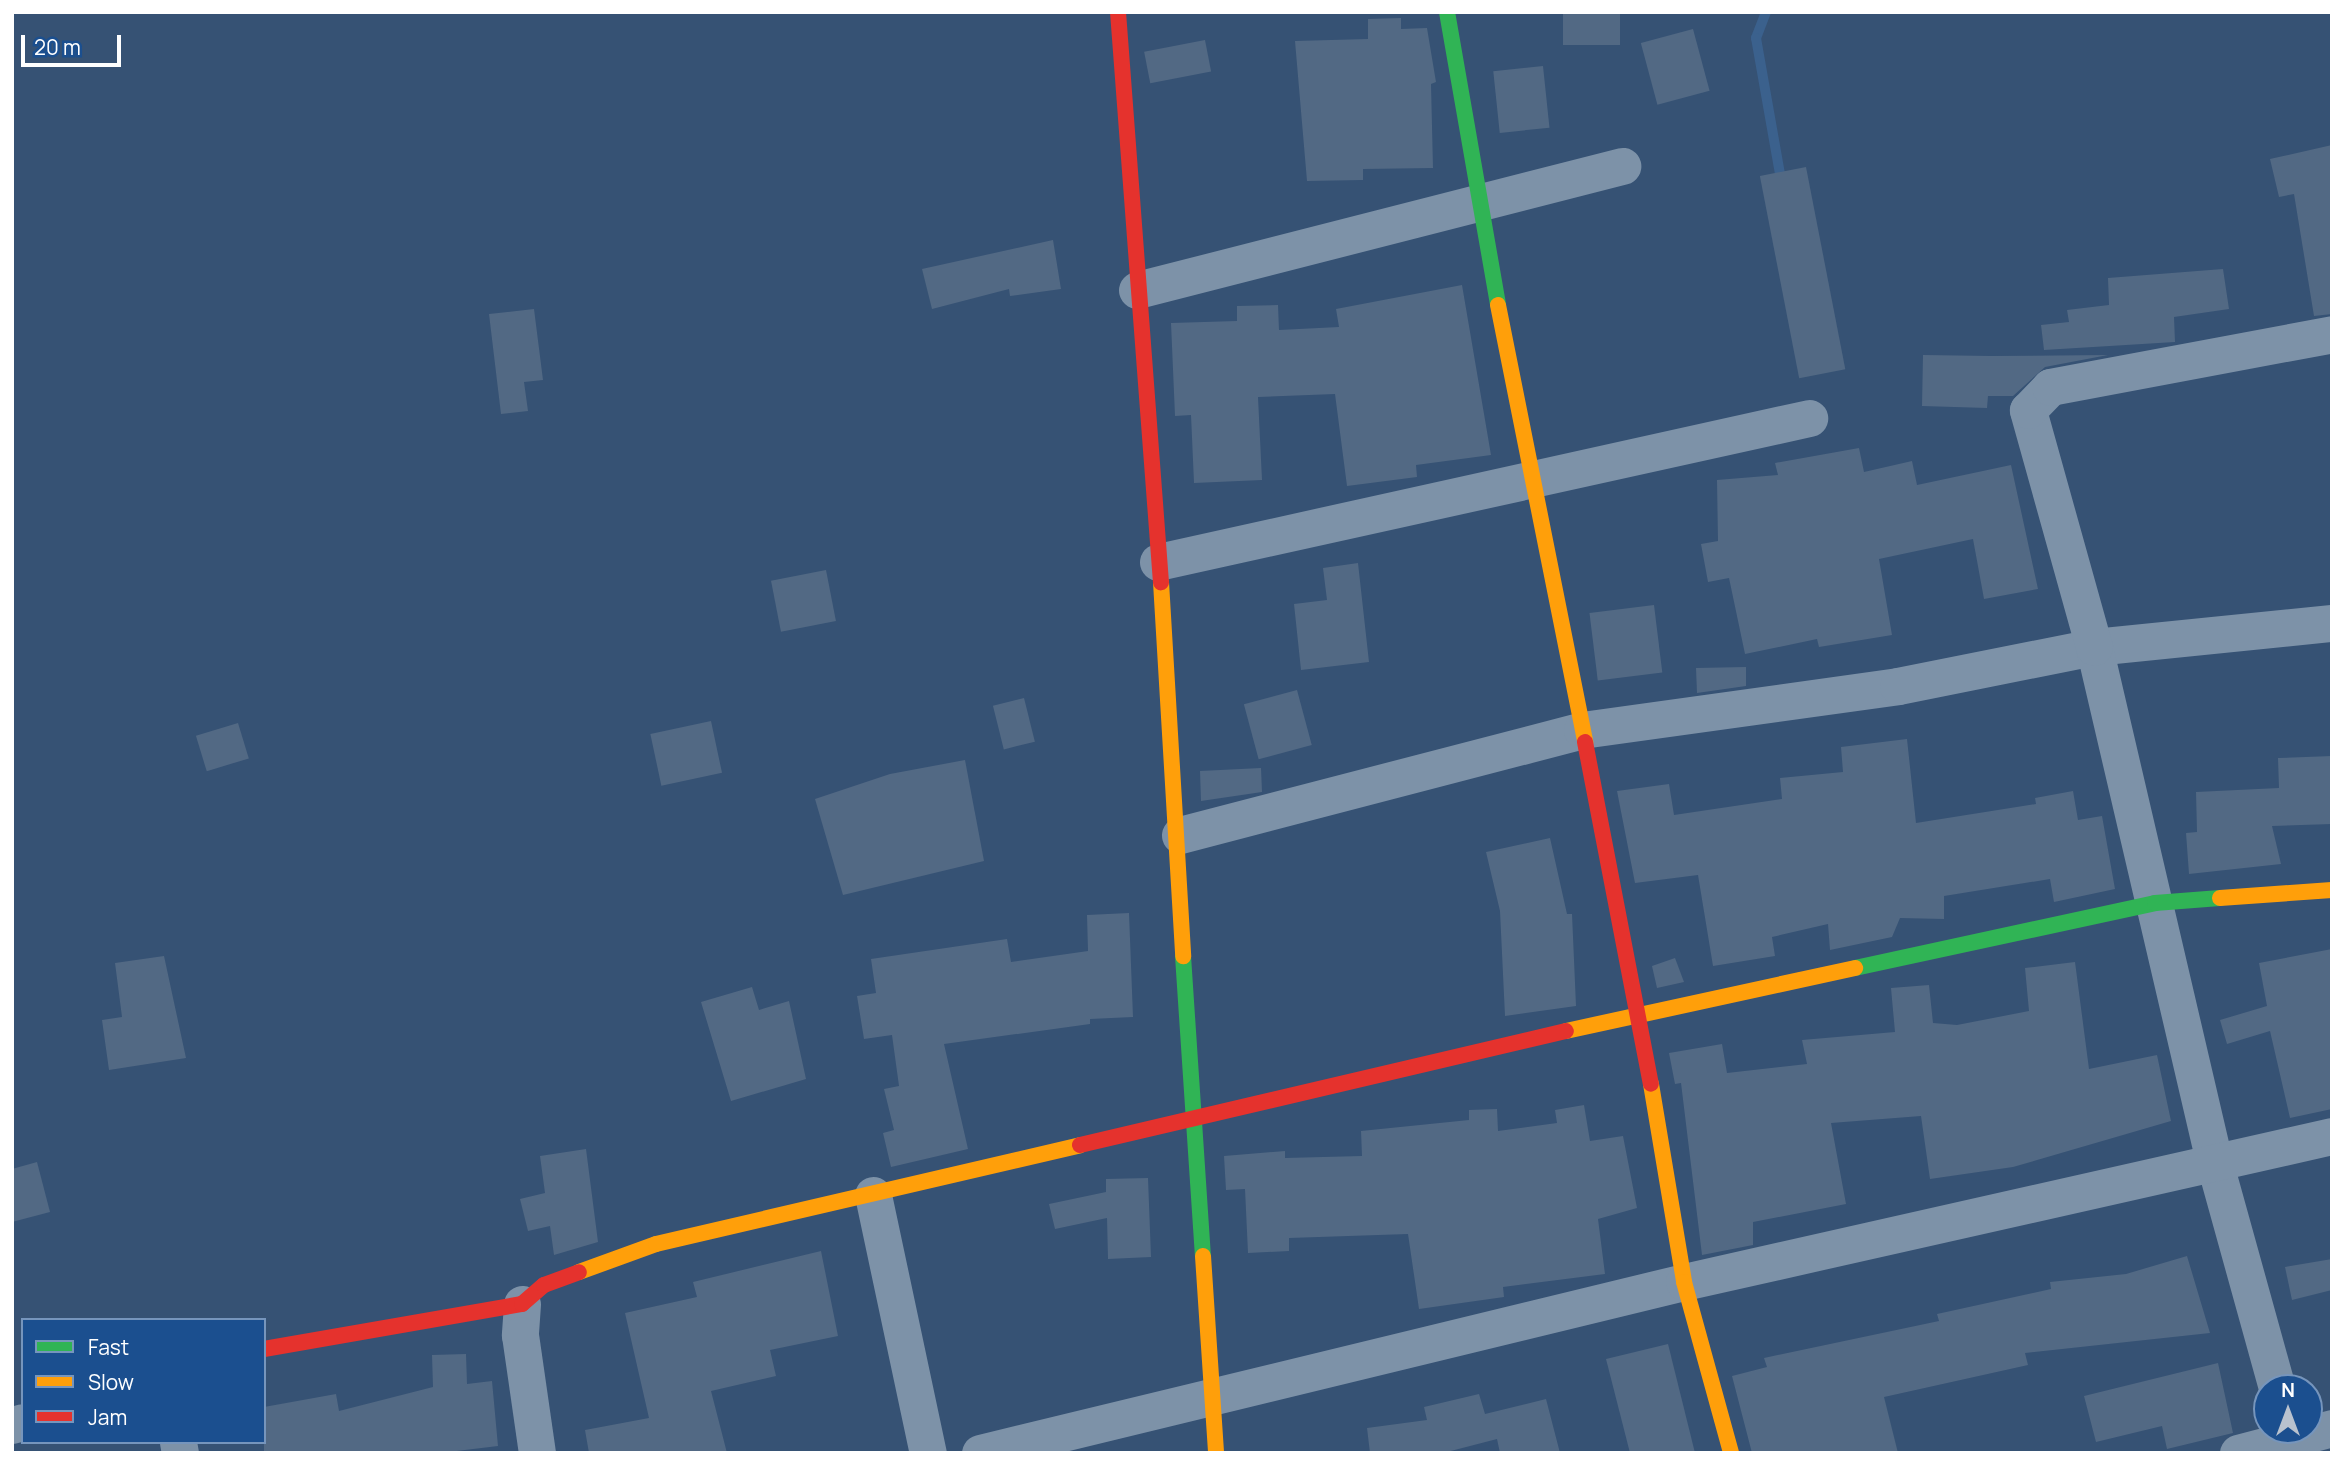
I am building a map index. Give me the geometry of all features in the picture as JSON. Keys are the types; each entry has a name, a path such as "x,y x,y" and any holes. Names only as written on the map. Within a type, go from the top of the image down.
{"street":[{"path":"1118,12 1137,290 1181,835 1210,1395 1216,1453"},
{"path":"1447,12 1477,202 1530,480 1639,1014 1684,1282 1731,1453"},
{"path":"1137,290 1622,166"},
{"path":"2273,1374 2214,1161 2094,648 2028,410 2050,387 2332,334"},
{"path":"1158,562 1810,418"},
{"path":"1181,835 1581,730 1898,686 2094,648 2332,623"},
{"path":"266,1349 522,1304 544,1285 656,1244 1195,1122 1639,1014 2155,903 2332,890"},
{"path":"979,1453 1684,1282 2332,1136"},
{"path":"873,1195 928,1453"},
{"path":"522,1304 520,1335 537,1453"},
{"path":"2238,1453 2278,1444"}],"building":[{"path":"1563,12 1620,12 1620,45 1563,45"},
{"path":"1401,18 1401,29 1427,28 1436,82 1431,84 1433,168 1363,169 1363,180 1307,181 1295,41 1368,39 1368,19"},
{"path":"1693,29 1710,91 1657,105 1641,43"},
{"path":"1205,40 1211,71 1150,83 1144,52"},
{"path":"1543,66 1549,128 1500,133 1493,71"},
{"path":"2332,145 2332,314 2314,316 2294,194 2279,197 2270,159"},
{"path":"1806,167 1845,369 1799,378 1760,176"},
{"path":"1053,240 1061,289 1010,296 1009,289 932,309 922,269"},
{"path":"2223,269 2229,309 2174,317 2175,342 2044,350 2041,325 2069,322 2067,310 2109,305 2108,278"},
{"path":"1462,285 1491,455 1416,465 1417,477 1347,486 1335,394 1258,397 1262,480 1194,483 1191,415 1175,416 1171,323 1237,321 1237,306 1278,305 1279,330 1339,327 1336,309"},
{"path":"534,309 543,380 524,382 528,411 501,414 489,314"},
{"path":"1923,355 2108,355 2045,367 2013,396 1988,396 1987,408 1922,406"},
{"path":"1859,448 1864,472 1912,461 1917,485 2011,465 2038,589 1984,599 1973,539 1879,559 1892,635 1819,647 1817,639 1745,654 1729,578 1708,582 1701,544 1718,541 1717,480 1778,475 1775,463"},
{"path":"1358,563 1369,662 1301,670 1294,604 1327,600 1323,568"},
{"path":"826,570 836,621 781,632 771,581"},
{"path":"1654,605 1662,672 1598,680 1589,613"},
{"path":"1746,667 1746,686 1697,693 1696,668"},
{"path":"1297,690 1312,745 1259,759 1244,704"},
{"path":"1024,698 1035,742 1004,749 993,706"},
{"path":"711,721 722,773 661,786 650,734"},
{"path":"238,723 249,758 207,771 196,736"},
{"path":"1907,739 1916,823 2036,804 2035,798 2073,791 2078,820 2102,816 2115,889 2054,902 2050,879 1944,896 1944,919 1900,918 1892,937 1830,950 1828,924 1772,937 1775,956 1713,966 1698,875 1635,883 1617,791 1669,784 1674,815 1782,799 1780,778 1843,772 1841,747"},
{"path":"2332,756 2332,824 2272,826 2281,864 2189,874 2186,833 2197,832 2196,792 2279,788 2278,758"},
{"path":"965,760 984,861 843,895 815,799 890,774"},
{"path":"1261,768 1262,792 1201,801 1200,771"},
{"path":"1550,838 1567,914 1572,914 1576,1006 1505,1016 1500,911 1486,852"},
{"path":"1129,913 1133,1017 1090,1019 1090,1024 944,1044 968,1149 891,1167 883,1133 894,1130 884,1089 899,1086 892,1035 864,1039 857,996 876,993 871,959 1007,939 1011,962 1088,951 1087,915"},
{"path":"2332,949 2332,1109 2290,1118 2270,1031 2227,1044 2220,1020 2267,1006 2259,963"},
{"path":"164,956 186,1058 109,1070 102,1020 122,1017 115,963"},
{"path":"1675,958 1684,982 1657,988 1652,966"},
{"path":"2075,962 2089,1069 2157,1055 2171,1121 2013,1167 1930,1179 1921,1116 1831,1123 1846,1204 1753,1222 1753,1245 1702,1255 1681,1083 1675,1084 1669,1053 1722,1044 1727,1073 1807,1064 1802,1040 1895,1032 1891,988 1929,985 1933,1023 1957,1025 2029,1011 2025,968"},
{"path":"752,987 759,1010 789,1001 806,1079 731,1101 701,1002"},
{"path":"1584,1105 1590,1141 1623,1136 1637,1208 1598,1219 1605,1274 1503,1287 1504,1297 1419,1309 1408,1234 1289,1238 1289,1251 1248,1253 1245,1189 1226,1190 1224,1156 1285,1151 1285,1158 1362,1156 1361,1131 1469,1120 1469,1110 1497,1109 1498,1131 1557,1123 1555,1110"},
{"path":"586,1149 598,1242 554,1255 550,1226 528,1231 520,1199 545,1193 540,1156"},
{"path":"37,1162 50,1212 12,1222 12,1169"},
{"path":"1148,1178 1151,1257 1108,1259 1107,1218 1055,1229 1049,1204 1106,1192 1106,1179"},
{"path":"821,1251 838,1336 770,1350 776,1376 711,1391 727,1453 589,1453 585,1430 649,1418 625,1313 697,1297 693,1282"},
{"path":"2187,1256 2210,1333 2025,1353 2028,1365 1884,1397 1898,1453 1752,1453 1732,1376 1767,1367 1764,1358 1939,1321 1937,1314 2051,1289 2050,1282 2126,1274"},
{"path":"2332,1259 2332,1290 2292,1300 2285,1267"},
{"path":"1668,1344 1695,1453 1630,1453 1606,1359"},
{"path":"466,1354 467,1384 492,1381 498,1446 440,1453 264,1453 266,1407 336,1394 339,1411 433,1387 432,1355"},
{"path":"2218,1363 2233,1433 2167,1449 2162,1426 2096,1442 2084,1396"},
{"path":"1479,1394 1485,1414 1546,1399 1560,1453 1500,1453 1497,1439 1443,1453 1370,1453 1367,1428 1427,1420 1424,1407"}],"waterway":[{"path":"1766,12 1756,38 1782,185"}],"traffic: fast":[{"path":"1447,12 1498,305"},
{"path":"1855,968 2155,903 2220,898"},
{"path":"1183,956 1203,1256"}],"traffic: slow":[{"path":"1498,305 1585,742"},
{"path":"1161,582 1183,956"},
{"path":"2220,898 2332,890"},
{"path":"1566,1031 1855,968"},
{"path":"1651,1084 1684,1282 1731,1453"},
{"path":"579,1272 656,1244 1080,1145"},
{"path":"1203,1256 1216,1453"}],"traffic: jam":[{"path":"1118,12 1161,582"},
{"path":"1585,742 1651,1084"},
{"path":"1080,1145 1566,1031"},
{"path":"266,1349 522,1304 544,1285 579,1272"}]}
